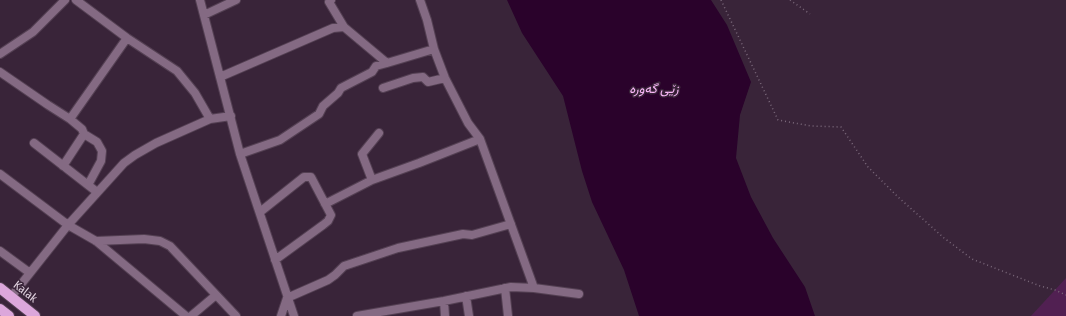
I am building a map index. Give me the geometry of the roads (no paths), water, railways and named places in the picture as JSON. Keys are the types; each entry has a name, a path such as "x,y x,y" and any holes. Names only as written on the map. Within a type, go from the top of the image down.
{"main road":[{"name":"Kalak","path":"0,288 35,316"},
{"path":"0,309 9,316"}],"street":[{"path":"0,54 33,32 65,0"},
{"path":"76,0 127,38 176,71 195,92 210,119"},
{"path":"200,0 240,154 294,316"},
{"path":"204,15 236,0"},
{"path":"330,0 329,2 344,27 387,63"},
{"path":"420,0 427,20 434,49 445,78 468,123 480,139 534,288"},
{"path":"220,77 334,28 344,27"},
{"path":"70,119 127,38"},
{"path":"240,154 280,140 319,114 323,106 338,93 341,88 372,72 376,66 434,49"},
{"path":"0,72 48,106 70,119 82,129 84,134 97,142 102,150 101,161 88,185"},
{"path":"384,88 413,78 423,77 428,82 445,78"},
{"path":"11,298 68,225 110,177 135,155 156,143 210,119 231,116"},
{"path":"372,180 362,154 379,133"},
{"path":"63,166 84,134"},
{"path":"324,204 372,180 480,139"},
{"path":"34,143 97,192"},
{"path":"0,174 68,225 96,241 186,316"},
{"path":"260,212 304,177 311,177 331,215 328,221 275,260"},
{"path":"281,316 287,298 328,280 344,266 398,248 463,234 472,235 511,224"},
{"path":"96,241 144,239 160,241 170,246 236,316"},
{"path":"0,251 30,274"},
{"path":"357,316 444,301 512,287 534,288 579,294"},
{"path":"505,288 508,316"},
{"path":"191,316 216,296"},
{"path":"466,296 469,316"},
{"path":"444,301 445,316"}],"water":[{"name":"زێی گەورە","path":"507,0 711,0 727,25 751,82 740,115 736,158 751,197 773,238 805,287 815,316 639,316 624,270 592,202 582,171 563,96 522,33"}]}
